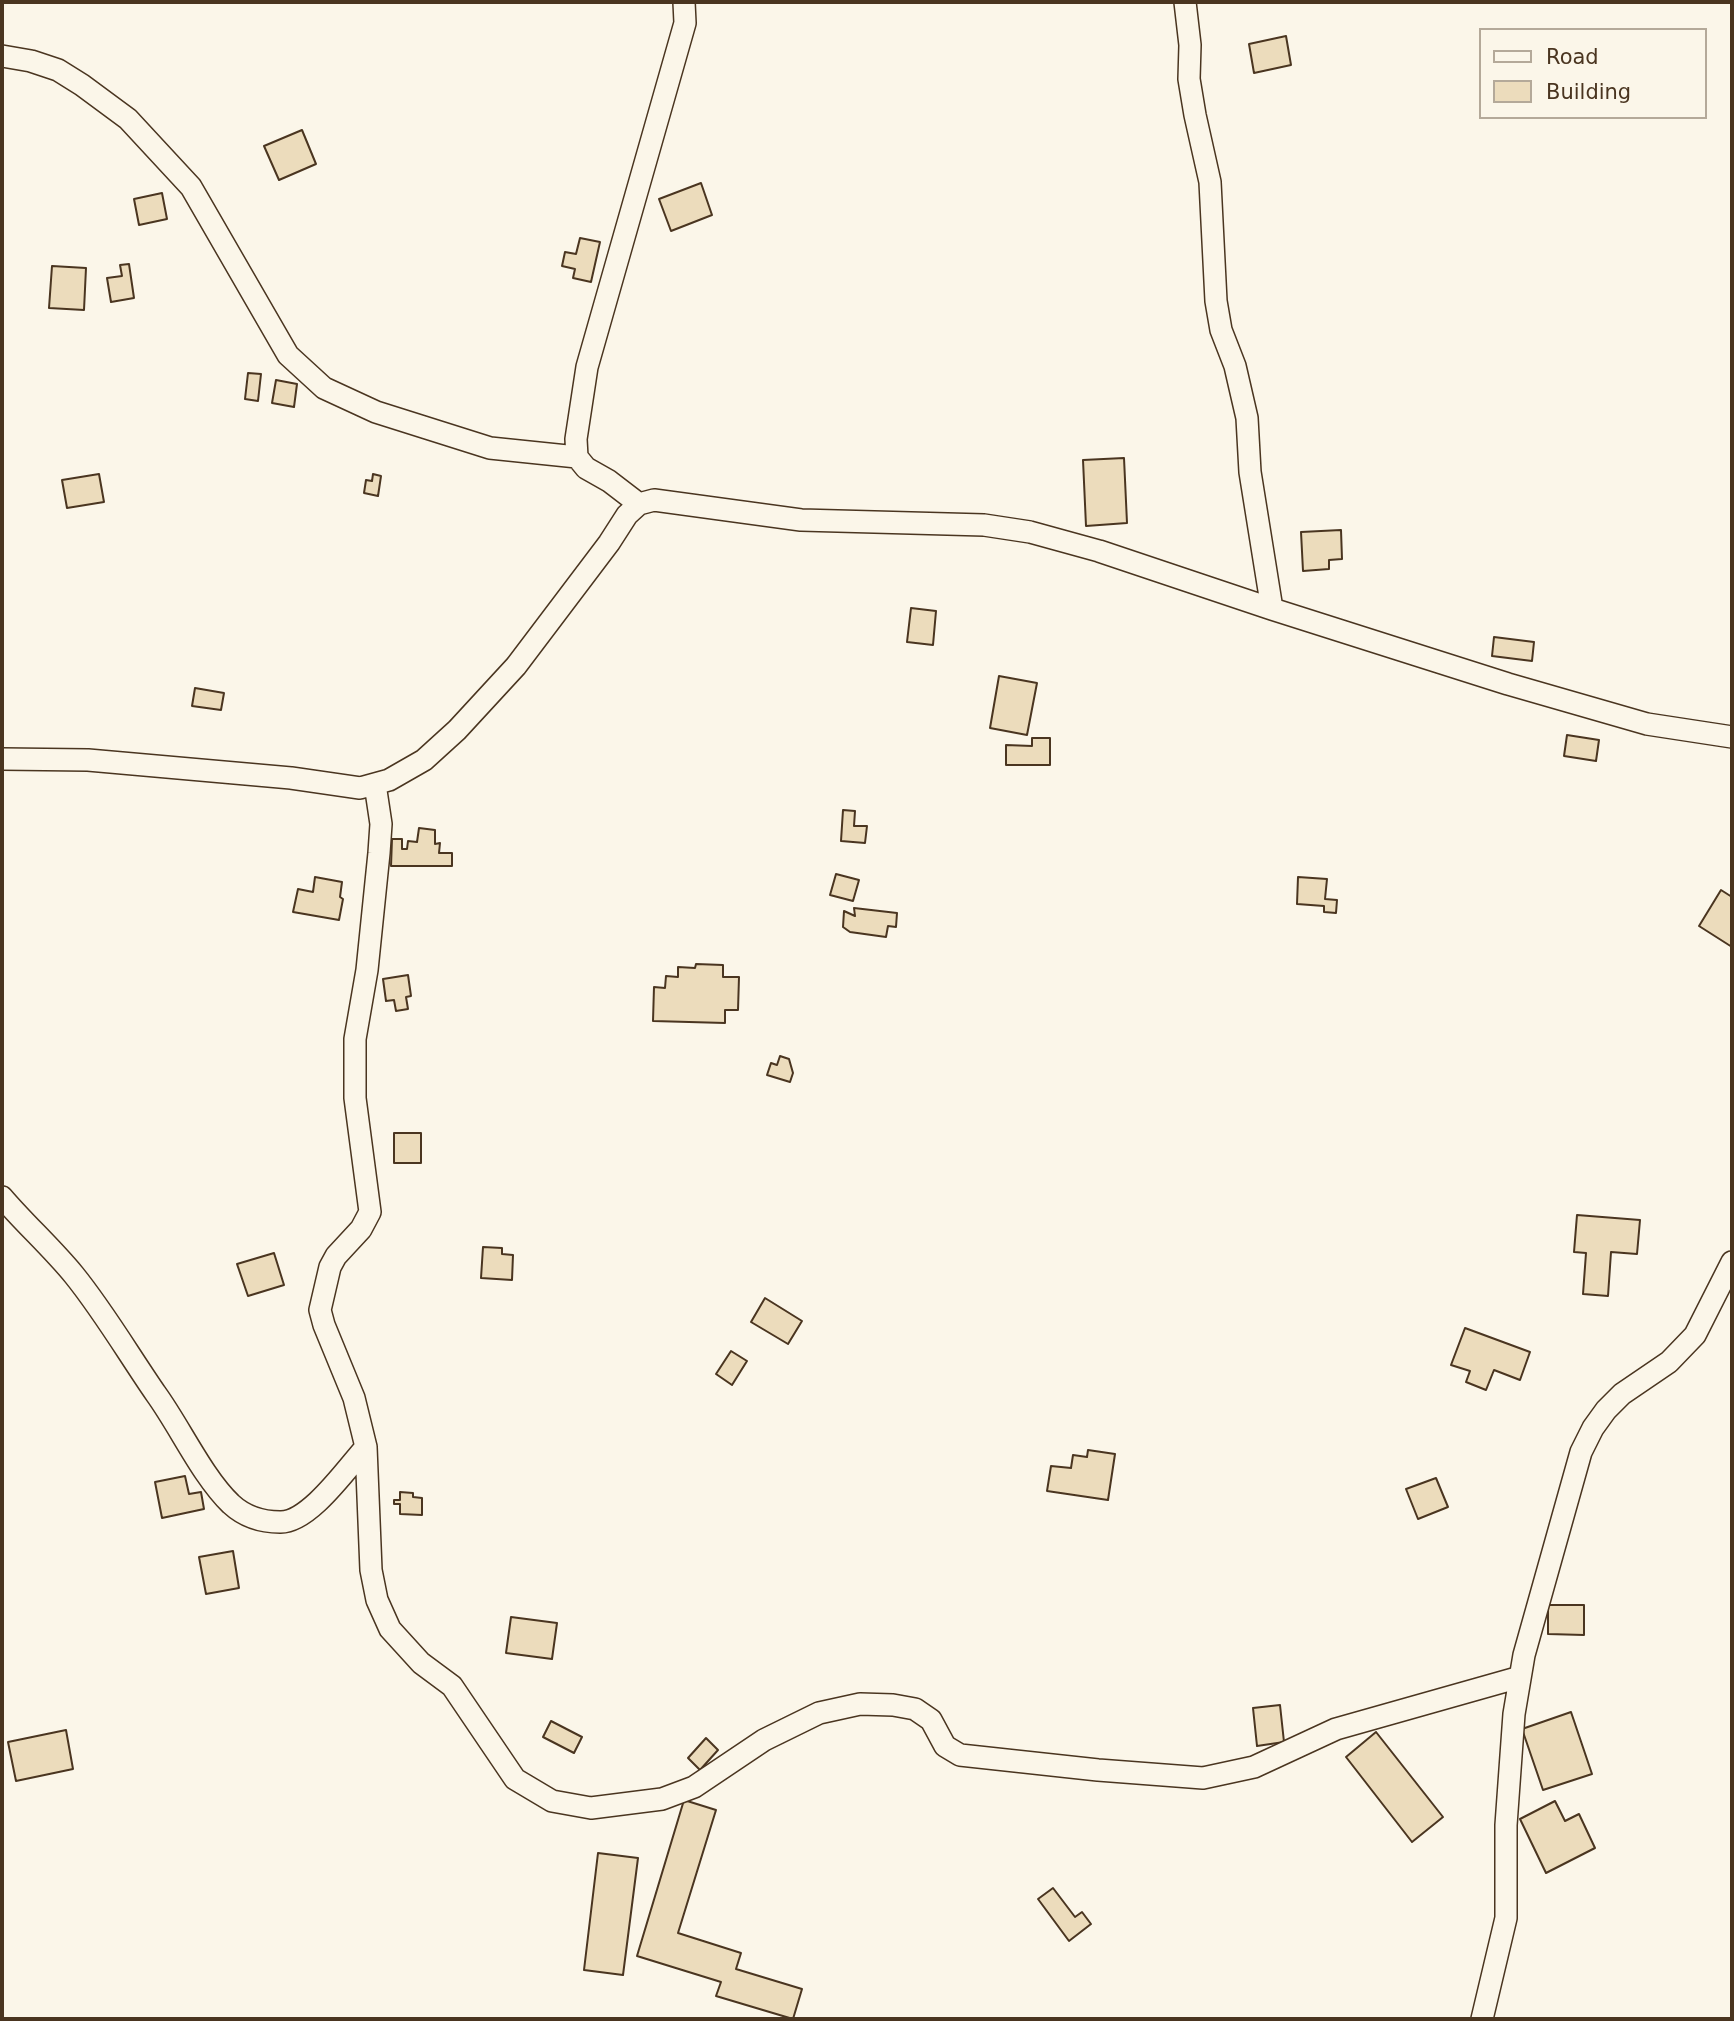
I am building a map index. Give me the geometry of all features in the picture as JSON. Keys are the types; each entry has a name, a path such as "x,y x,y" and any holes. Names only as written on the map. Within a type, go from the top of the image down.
{"street":[{"path":"639,504 609,481 586,468 577,457 576,439 587,367 685,23 684,2"},
{"path":"1185,2 1190,45 1189,79 1210,182 1216,301 1221,330 1235,366 1247,418 1250,472 1272,610"},
{"path":"2,56 31,61 58,70 128,120 191,187 288,355 324,387 376,412 490,448 577,457"},
{"path":"2,759 88,760 291,778 360,788 389,780 424,760 457,730 516,666 627,515 639,504 654,500 800,520 984,526 1030,532 1098,551 1272,610 1647,724 1732,737"},
{"path":"375,784 381,824 379,853 367,970 355,1040 355,1098 370,1212 362,1229 336,1256 330,1267 320,1310 355,1398 366,1447 371,1570 377,1600 390,1629 421,1663 452,1686 515,1779 552,1801 591,1808 662,1799 694,1787 764,1740 820,1713 860,1704 915,1709 931,1720 946,1746 960,1755 1032,1764 1203,1778 1254,1767 1336,1729 1520,1677"},
{"path":"2,1197 75,1276 217,1488 233,1505 250,1517 282,1522 297,1519 366,1447"},
{"path":"1482,2019 1506,1918 1506,1825 1514,1714 1520,1677 1546,1572 1581,1452 1593,1428 1622,1394 1669,1362 1695,1335 1732,1262"}],"building":[{"path":"1286,36 1291,65 1254,73 1249,44"},
{"path":"302,130 316,164 279,180 264,146"},
{"path":"701,183 712,215 671,231 659,199"},
{"path":"162,193 167,219 139,225 134,199"},
{"path":"580,238 600,242 591,282 573,278 575,269 562,266 565,252 576,254"},
{"path":"129,264 134,298 111,302 107,278 122,276 120,265"},
{"path":"52,266 86,268 84,310 49,308"},
{"path":"248,373 261,374 258,401 245,399"},
{"path":"276,380 297,384 294,407 272,403"},
{"path":"1124,458 1127,523 1086,526 1083,460"},
{"path":"99,474 104,502 67,508 62,480"},
{"path":"373,474 381,476 378,496 364,493 366,480 372,481"},
{"path":"1341,530 1342,559 1329,560 1329,569 1303,571 1301,532"},
{"path":"911,608 936,611 933,645 907,642"},
{"path":"1494,637 1534,642 1532,661 1492,656"},
{"path":"999,676 1037,683 1027,735 990,728"},
{"path":"195,688 224,693 221,710 192,706"},
{"path":"1567,735 1599,740 1596,761 1564,756"},
{"path":"1032,738 1050,738 1050,765 1006,765 1006,745 1032,746"},
{"path":"843,810 855,811 854,826 867,826 865,843 841,841"},
{"path":"419,828 435,830 435,844 440,843 439,853 452,853 452,866 391,866 392,839 402,839 402,849 407,849 408,841 417,842"},
{"path":"836,874 859,880 853,901 830,895"},
{"path":"315,877 342,882 340,897 343,899 339,920 293,912 298,889 313,892"},
{"path":"1298,877 1327,879 1325,899 1337,900 1336,913 1324,912 1324,906 1297,904"},
{"path":"1721,890 1732,897 1732,947 1699,926"},
{"path":"854,908 897,913 896,927 888,926 886,937 850,932 843,927 844,911 855,916"},
{"path":"696,964 723,965 723,977 739,977 738,1010 725,1010 725,1023 653,1021 654,987 665,988 666,976 678,977 678,967 695,968"},
{"path":"408,975 411,996 406,997 408,1009 396,1011 394,1000 386,1001 383,979"},
{"path":"780,1056 789,1059 793,1073 790,1082 767,1075 771,1063 777,1065"},
{"path":"394,1133 421,1133 421,1163 394,1163"},
{"path":"1577,1215 1640,1220 1637,1254 1611,1252 1608,1296 1583,1294 1586,1253 1574,1252"},
{"path":"483,1247 502,1248 502,1254 513,1255 512,1280 481,1278"},
{"path":"274,1253 284,1285 248,1296 237,1264"},
{"path":"765,1298 802,1321 788,1344 751,1322"},
{"path":"1465,1328 1530,1352 1520,1380 1494,1370 1486,1390 1466,1382 1470,1371 1451,1365"},
{"path":"731,1351 747,1361 732,1385 716,1374"},
{"path":"1088,1450 1115,1454 1108,1500 1047,1491 1051,1466 1071,1468 1073,1455 1087,1457"},
{"path":"185,1476 189,1494 201,1492 204,1509 162,1518 155,1482"},
{"path":"1436,1478 1448,1507 1418,1519 1406,1489"},
{"path":"400,1492 413,1493 413,1497 422,1498 422,1515 400,1514 400,1504 394,1504 394,1500 400,1500"},
{"path":"233,1551 239,1588 206,1594 199,1557"},
{"path":"1548,1605 1584,1605 1584,1635 1548,1634"},
{"path":"511,1617 557,1623 552,1659 506,1653"},
{"path":"1280,1705 1284,1742 1257,1746 1253,1708"},
{"path":"1571,1712 1592,1774 1543,1790 1522,1729"},
{"path":"551,1721 582,1737 574,1753 543,1737"},
{"path":"66,1730 73,1769 16,1781 8,1742"},
{"path":"1376,1732 1443,1817 1412,1842 1346,1757"},
{"path":"706,1738 718,1750 700,1770 688,1758"},
{"path":"684,1800 716,1810 678,1933 741,1953 736,1969 802,1989 793,2019 716,1996 721,1982 637,1956"},
{"path":"1555,1801 1565,1821 1579,1814 1595,1848 1546,1873 1520,1819"},
{"path":"598,1853 638,1858 623,1975 584,1970"},
{"path":"1053,1888 1075,1917 1082,1912 1091,1924 1069,1941 1038,1899"}]}
